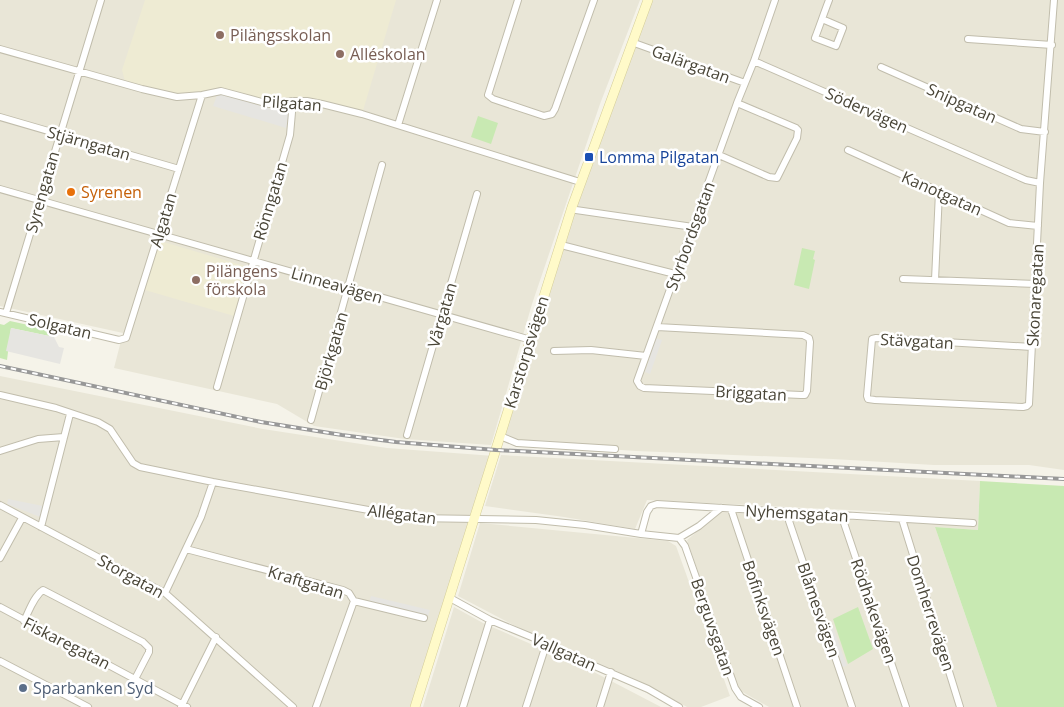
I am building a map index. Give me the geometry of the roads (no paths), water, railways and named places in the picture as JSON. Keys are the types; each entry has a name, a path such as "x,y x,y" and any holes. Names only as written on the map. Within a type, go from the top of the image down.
{"street":[{"name":"Syrengatan","path":"3,313 40,201 78,70 101,0"},
{"path":"398,125 437,0"},
{"path":"518,0 488,95 493,99 544,116 552,114 594,0"},
{"name":"Karstorpsvägen","path":"415,707 531,340 552,266 580,182 648,0"},
{"path":"754,61 775,0"},
{"path":"822,19 843,28 836,46 815,38 822,19 829,0"},
{"name":"Skonaregatan","path":"1028,406 1040,183 1054,0"},
{"path":"968,39 1052,45"},
{"name":"Galärgatan","path":"637,44 744,83"},
{"name":"Pilgatan","path":"0,48 169,96 182,98 222,91 269,104 293,100 322,104 398,125 580,182"},
{"name":"Styrbordsgatan","path":"638,384 638,378 675,274 744,83 754,61"},
{"name":"Södervägen","path":"754,61 1026,180 1040,183"},
{"name":"Snipgatan","path":"881,67 1021,129 1045,132"},
{"name":"Algatan","path":"119,340 126,338 202,96"},
{"name":"Rönngatan","path":"217,387 290,135 293,100"},
{"path":"719,155 769,177 776,178 797,138 798,130 796,128 737,103"},
{"name":"Stjärngatan","path":"0,117 178,169"},
{"name":"Kanotgatan","path":"848,150 1008,223 1038,226"},
{"name":"Björkgatan","path":"311,420 382,165"},
{"name":"Linneavägen","path":"0,189 531,340"},
{"path":"935,280 939,192"},
{"name":"Vårgatan","path":"407,435 478,194"},
{"path":"576,210 693,227"},
{"path":"565,246 675,274"},
{"path":"903,279 1036,284"},
{"name":"Solgatan","path":"3,313 119,340"},
{"name":"Briggatan","path":"638,384 644,388 801,395 805,395 807,392 810,342 809,338 803,335 657,327"},
{"name":"Stävgatan","path":"1028,406 868,399 870,352 872,339 876,338 1032,348"},
{"path":"554,351 591,350 646,356"},
{"path":"0,395 56,408 70,414 41,527"},
{"name":"Allégatan","path":"70,414 98,422 110,429 133,464 140,468 412,518 536,520 679,538"},
{"path":"500,436 517,443 615,449"},
{"path":"0,451 38,439 64,437"},
{"path":"165,593 201,517 213,482"},
{"name":"Nyhemsgatan","path":"641,534 651,506 658,504 973,523"},
{"name":"Storgatan","path":"0,505 165,593 293,707"},
{"path":"679,538 699,526 721,508"},
{"name":"Bofinksvägen","path":"731,509 797,707"},
{"name":"Blåmesvägen","path":"788,512 789,521 852,707"},
{"name":"Rödhakevägen","path":"844,516 844,523 906,707"},
{"path":"0,558 22,518"},
{"name":"Domherrevägen","path":"902,519 960,707"},
{"name":"Berguvsgatan","path":"679,538 685,546 735,688 741,697 759,707"},
{"name":"Kraftgatan","path":"186,549 343,590 349,593 354,601 424,618"},
{"path":"24,621 40,591 43,590 143,642 149,648 149,652 135,679"},
{"name":"Vallgatan","path":"450,598 490,620 611,672 679,707"},
{"path":"316,707 354,601"},
{"name":"Fiskaregatan","path":"0,607 184,706"},
{"path":"463,707 490,620"},
{"path":"184,706 216,637"},
{"path":"526,707 546,645"},
{"path":"0,661 88,707"},
{"path":"600,707 611,672"}],"railway":[{"path":"0,366 261,422 396,442 496,450 1064,479"}],"place":[{"name":"Pilängsskolan","path":"220,35"},
{"name":"Alléskolan","path":"340,54"},
{"name":"Lomma Pilgatan","path":"589,157"},
{"name":"Syrenen","path":"71,192"},
{"name":"Pilängens förskola","path":"196,280"},
{"name":"Sparbanken Syd","path":"23,688"}]}
